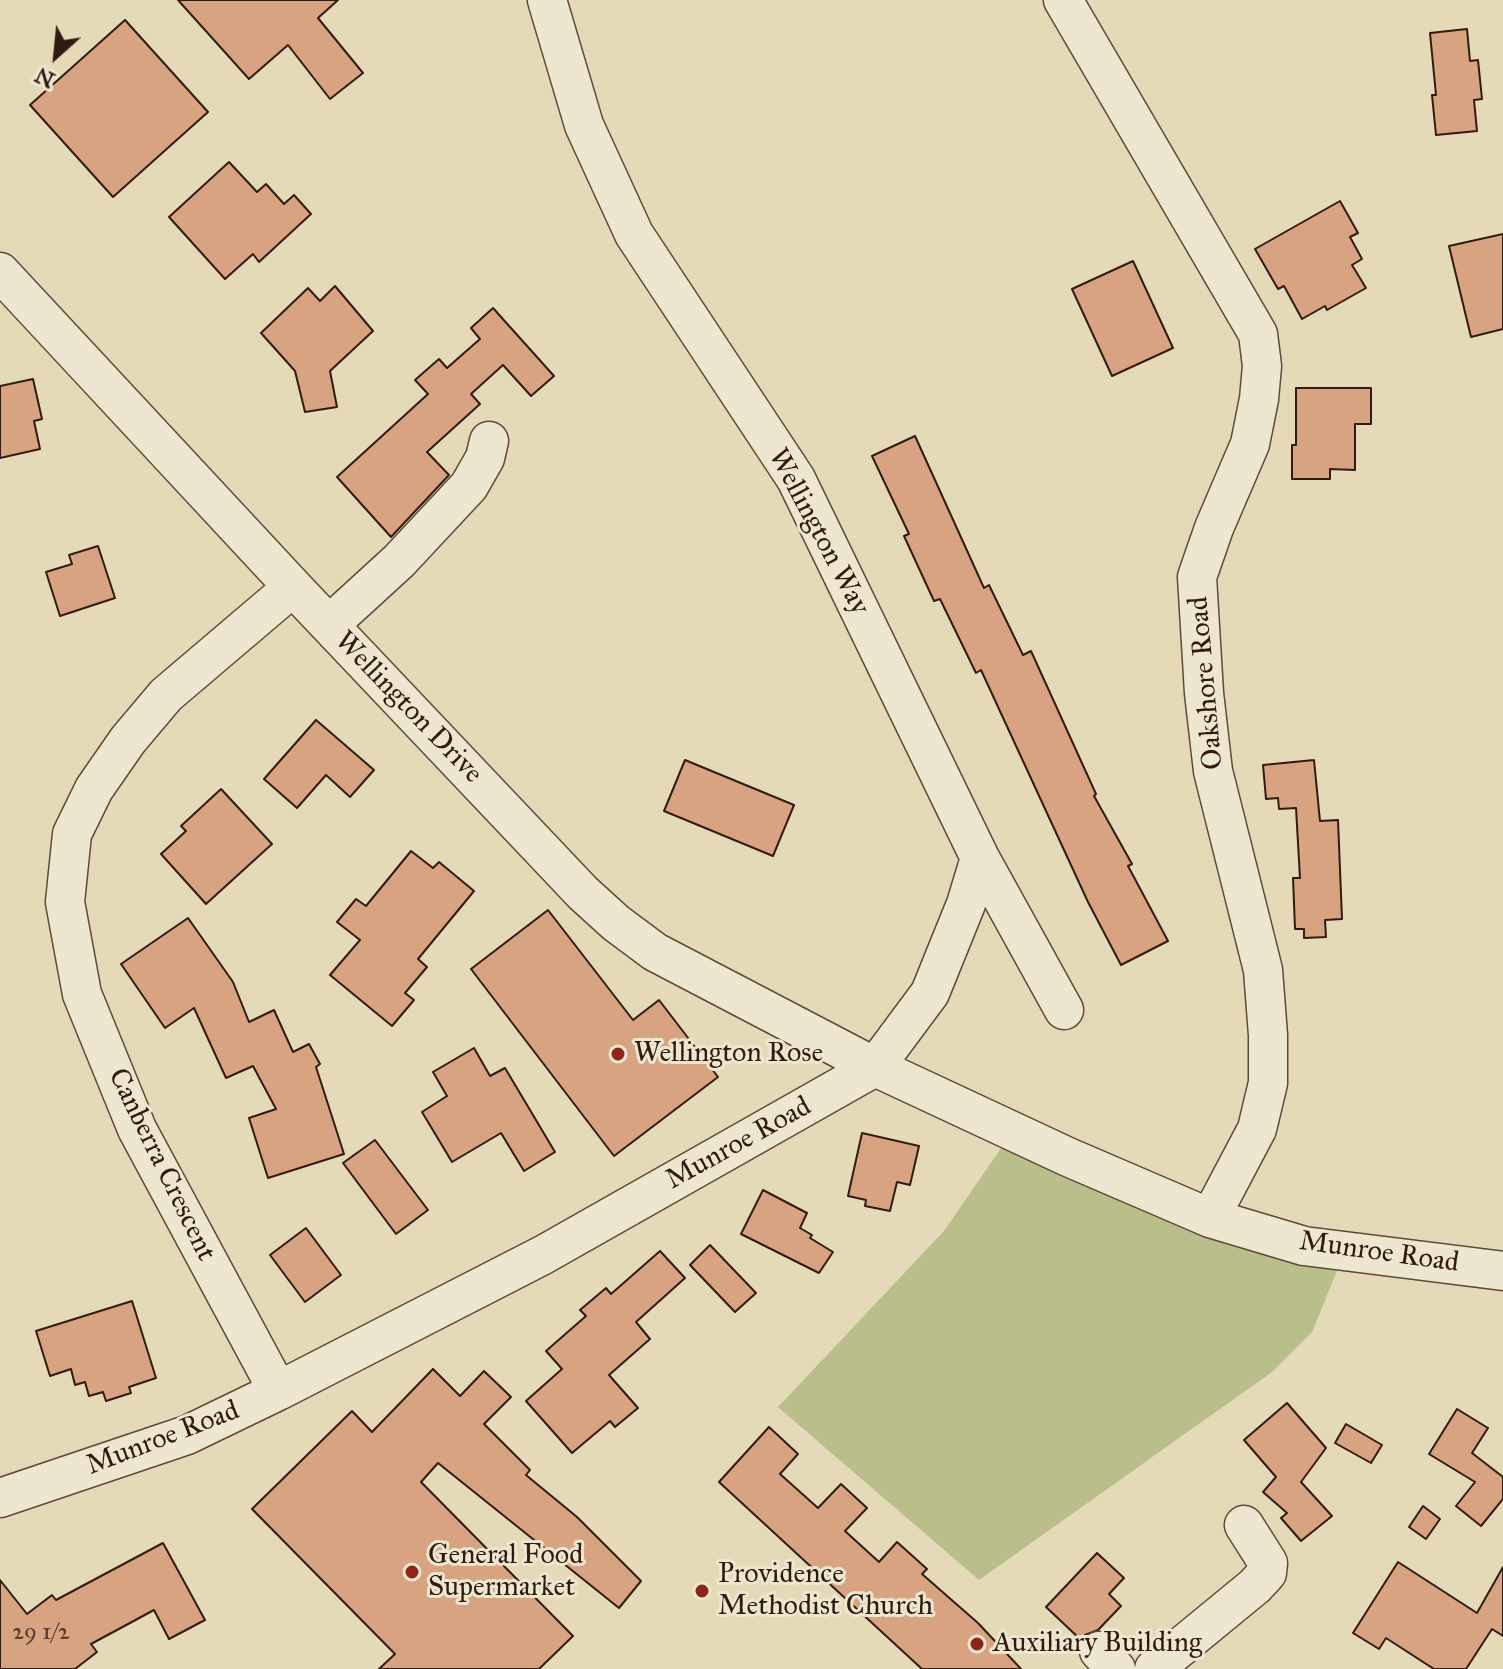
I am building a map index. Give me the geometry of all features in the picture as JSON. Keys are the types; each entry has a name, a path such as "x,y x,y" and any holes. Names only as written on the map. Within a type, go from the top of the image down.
{"street":[{"name":"Wellington Way","path":"547,0 584,125 634,234 796,479 980,858 1064,1010"},
{"name":"Oakshore Road","path":"1063,0 1258,334 1262,366 1250,444 1197,577 1204,693 1213,771 1263,970 1268,1035 1268,1083 1257,1129 1210,1218"},
{"name":"Wellington Drive","path":"0,272 293,587 583,893 616,923 655,952 875,1067"},
{"path":"329,625 399,561 469,486 485,458 489,441"},
{"name":"Canberra Crescent","path":"278,1391 137,1129 82,994 65,902 72,834 94,789 128,740 166,695 293,587"},
{"path":"875,1067 930,993 966,904 980,858"},
{"name":"Munroe Road","path":"0,1498 187,1435 278,1391 543,1255 875,1067 1068,1157 1210,1218 1304,1246 1503,1271"},
{"path":"1154,1669 1267,1573 1268,1563 1244,1525"}],"green space":[{"path":"1004,1144 1220,1235 1337,1271 1312,1332 1272,1372 979,1580 778,1407 944,1231"}],"building":[{"path":"178,0 338,0 318,18 363,73 330,99 288,45 249,79"},
{"path":"125,20 208,112 113,197 30,105"},
{"path":"1467,29 1470,61 1478,60 1482,99 1474,100 1477,131 1436,135 1430,33"},
{"path":"229,162 257,192 266,184 284,204 294,195 311,214 259,262 253,254 225,279 169,217"},
{"path":"1340,201 1358,233 1350,237 1362,259 1352,265 1366,288 1327,310 1325,306 1302,319 1284,286 1278,289 1255,249"},
{"path":"1503,234 1503,329 1471,337 1449,246"},
{"path":"1133,261 1173,348 1112,376 1072,289"},
{"path":"335,286 373,331 330,371 337,407 305,412 295,371 261,333 308,288 320,301"},
{"path":"493,308 554,376 531,396 503,365 471,394 480,404 427,452 449,475 391,537 337,477 428,394 415,380 439,359 447,368 480,339 471,328"},
{"path":"33,379 42,419 34,421 40,449 0,458 0,386"},
{"path":"1296,388 1371,388 1371,424 1355,424 1355,470 1330,469 1330,479 1292,479 1292,445 1296,445"},
{"path":"915,436 984,588 989,585 1023,655 1031,651 1096,794 1094,796 1132,864 1128,866 1168,941 1121,965 1088,902 981,670 976,673 940,599 934,601 904,536 909,534 872,456"},
{"path":"98,546 115,598 60,616 46,572 72,564 69,555"},
{"path":"316,720 374,770 350,797 326,775 297,808 264,779"},
{"path":"685,760 794,805 773,856 664,811"},
{"path":"1314,760 1320,821 1338,820 1342,919 1325,920 1326,937 1304,938 1304,929 1295,929 1293,878 1300,878 1296,808 1279,809 1278,798 1266,799 1263,765"},
{"path":"221,789 272,844 206,904 161,854 186,831 181,826"},
{"path":"411,851 433,868 439,862 474,891 418,959 427,967 405,993 414,1000 392,1026 330,975 360,940 337,922 356,899 366,906"},
{"name":"Wellington Rose","path":"548,910 633,1020 659,1000 718,1077 614,1156 471,969"},
{"path":"188,918 233,982 249,1022 274,1010 293,1052 309,1044 320,1064 316,1067 344,1154 268,1178 249,1118 276,1109 253,1066 226,1078 194,1008 165,1028 121,964"},
{"path":"474,1048 490,1076 505,1068 555,1152 524,1171 501,1133 452,1162 422,1112 447,1096 433,1072"},
{"path":"862,1133 919,1146 910,1185 897,1182 890,1211 865,1206 866,1200 848,1196"},
{"path":"375,1140 428,1210 396,1234 343,1163"},
{"path":"763,1190 807,1213 800,1228 833,1252 819,1273 741,1234"},
{"path":"306,1228 341,1275 305,1302 270,1255"},
{"path":"710,1245 756,1293 735,1312 690,1265"},
{"path":"660,1251 685,1278 636,1322 650,1339 609,1375 638,1408 615,1427 610,1421 572,1453 526,1401 562,1369 546,1351 586,1316 580,1310 606,1288 611,1294"},
{"path":"132,1301 156,1378 129,1387 131,1393 106,1401 103,1392 89,1396 85,1382 75,1385 71,1369 50,1376 36,1331"},
{"name":"General Food Supermarket","path":"433,1369 460,1396 484,1371 511,1397 484,1424 530,1470 526,1475 577,1517 641,1581 619,1608 438,1463 421,1482 573,1636 539,1669 379,1669 395,1654 252,1509 352,1411 372,1432"},
{"path":"1287,1403 1326,1448 1301,1482 1332,1516 1301,1541 1281,1518 1287,1513 1263,1492 1276,1477 1244,1440"},
{"path":"1457,1409 1488,1428 1472,1453 1503,1477 1503,1499 1481,1526 1456,1506 1475,1482 1429,1454"},
{"path":"1346,1424 1382,1445 1371,1463 1335,1443"},
{"path":"769,1427 798,1454 780,1474 818,1508 841,1484 867,1508 845,1531 879,1562 897,1542 927,1569 922,1574 978,1623 1021,1669 922,1669 719,1482"},
{"path":"1423,1506 1440,1519 1426,1539 1409,1527"},
{"path":"163,1543 205,1620 169,1639 154,1610 91,1644 97,1652 75,1669 0,1669 0,1580 27,1614 52,1595 56,1600"},
{"path":"1097,1553 1124,1578 1109,1594 1121,1606 1098,1630 1081,1640 1046,1607"},
{"path":"1398,1562 1477,1613 1503,1567 1503,1636 1492,1629 1466,1669 1434,1669 1386,1638 1379,1649 1353,1633"}],"place":[{"name":"Wellington Rose","path":"618,1054"},
{"name":"General Food Supermarket","path":"412,1572"},
{"name":"Providence Methodist Church","path":"702,1591"},
{"name":"Auxiliary Building","path":"977,1644"}]}
